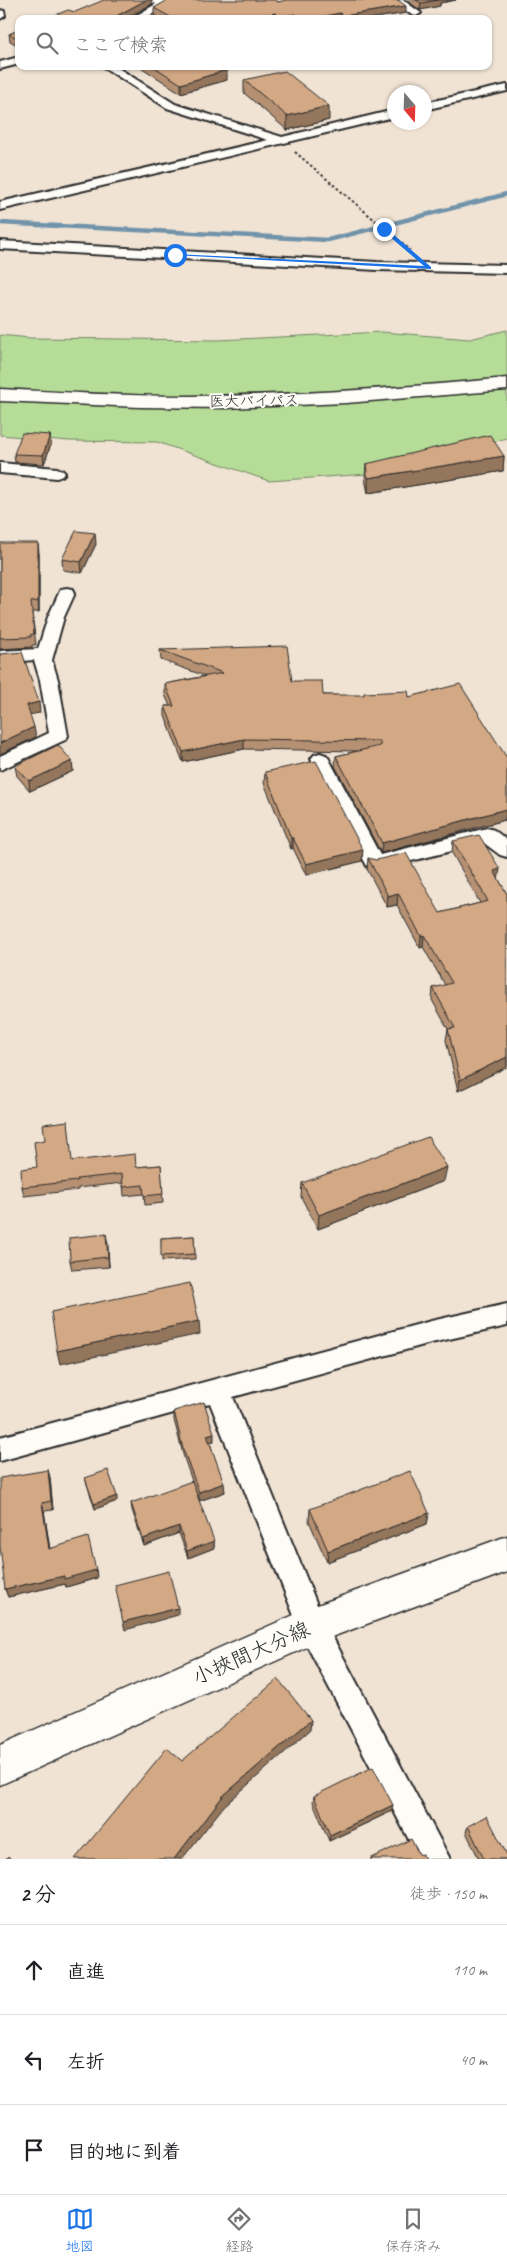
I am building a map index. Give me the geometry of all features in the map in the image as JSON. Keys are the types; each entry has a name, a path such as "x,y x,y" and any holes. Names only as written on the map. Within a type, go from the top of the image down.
{"main road":[{"name":"医大バイパス","path":"0,395 142,402 276,401 395,395 507,384"},
{"name":"小挾間大分線","path":"0,1765 312,1626 507,1554"}],"street":[{"path":"396,0 416,13"},
{"path":"141,15 164,1"},
{"path":"2,64 15,61"},
{"path":"113,70 171,106 281,140"},
{"path":"432,105 507,88"},
{"path":"0,206 387,116"},
{"path":"0,245 430,268 507,269"},
{"path":"0,468 57,473"},
{"path":"0,764 59,736 49,680 42,660 56,617 67,593"},
{"path":"0,657 44,654"},
{"path":"320,759 375,863 487,835 507,850"},
{"path":"0,1449 431,1332 507,1315"},
{"path":"217,1389 312,1626 435,1859"}],"path":[{"path":"281,140 430,268"}],"green space":[{"path":"507,330 507,438 382,473 269,481 157,442 69,441 0,435 0,335 30,338 219,340 382,332 470,339"}],"building":[{"path":"104,0 146,0 118,15 56,15 68,10 75,12"},
{"path":"168,0 275,0 278,2 286,0 398,0 406,6 349,15 342,15 340,13 330,15 278,15 275,13 269,15 167,15 154,8"},
{"path":"416,0 438,0 421,3"},
{"path":"15,32 15,37 9,34"},
{"path":"159,70 227,70 181,84"},
{"path":"285,71 329,106 287,116 244,80"},
{"path":"22,433 50,435 43,455 14,454"},
{"path":"490,435 504,456 368,478 366,464"},
{"path":"76,531 95,533 81,562 62,559"},
{"path":"0,543 38,543 38,601 31,602 34,634 30,635 31,637 0,638"},
{"path":"287,646 292,681 322,681 323,695 364,695 364,693 408,691 409,697 460,684 507,758 507,811 506,809 382,843 336,756 380,746 380,741 244,739 183,752 165,706 174,706 165,684 223,673 160,650"},
{"path":"22,652 39,702 27,705 34,727 0,743 0,654"},
{"path":"58,745 72,761 29,781 15,766"},
{"path":"316,761 363,850 306,864 293,838 291,838 265,772"},
{"path":"479,835 500,869 494,871 507,894 507,1057 460,1080 448,1029 455,1028 433,988 452,983 424,935 421,936 398,893 388,896 368,858 376,860 406,853 440,913 488,901 453,841"},
{"path":"68,1121 72,1161 135,1154 136,1167 161,1165 163,1194 144,1196 143,1185 123,1187 122,1174 22,1187 21,1169 37,1167 34,1142 45,1140 43,1124"},
{"path":"428,1137 447,1167 319,1215 302,1183"},
{"path":"106,1234 108,1257 70,1261 69,1238"},
{"path":"194,1236 195,1254 161,1256 161,1238"},
{"path":"190,1283 199,1321 57,1351 51,1312"},
{"path":"204,1402 214,1433 207,1435 224,1483 199,1492 183,1449 174,1411"},
{"path":"48,1470 51,1501 42,1503 49,1549 88,1537 96,1570 64,1579 64,1576 5,1589 0,1546 0,1478"},
{"path":"108,1470 117,1496 94,1504 85,1478"},
{"path":"410,1471 429,1513 328,1551 310,1509"},
{"path":"192,1481 214,1541 187,1551 179,1526 143,1539 131,1503"},
{"path":"169,1571 178,1608 123,1622 115,1585"},
{"path":"278,1679 311,1720 223,1796 174,1859 75,1859 167,1748 182,1761"},
{"path":"373,1767 393,1805 330,1835 314,1796"},
{"path":"487,1816 507,1855 507,1859 484,1859 468,1826"},
{"path":"411,1839 419,1854 423,1855 425,1859 370,1859"}],"waterway":[{"path":"0,223 328,240 507,194"}],"route":[{"path":"175,255 430,268 384,229"}]}
